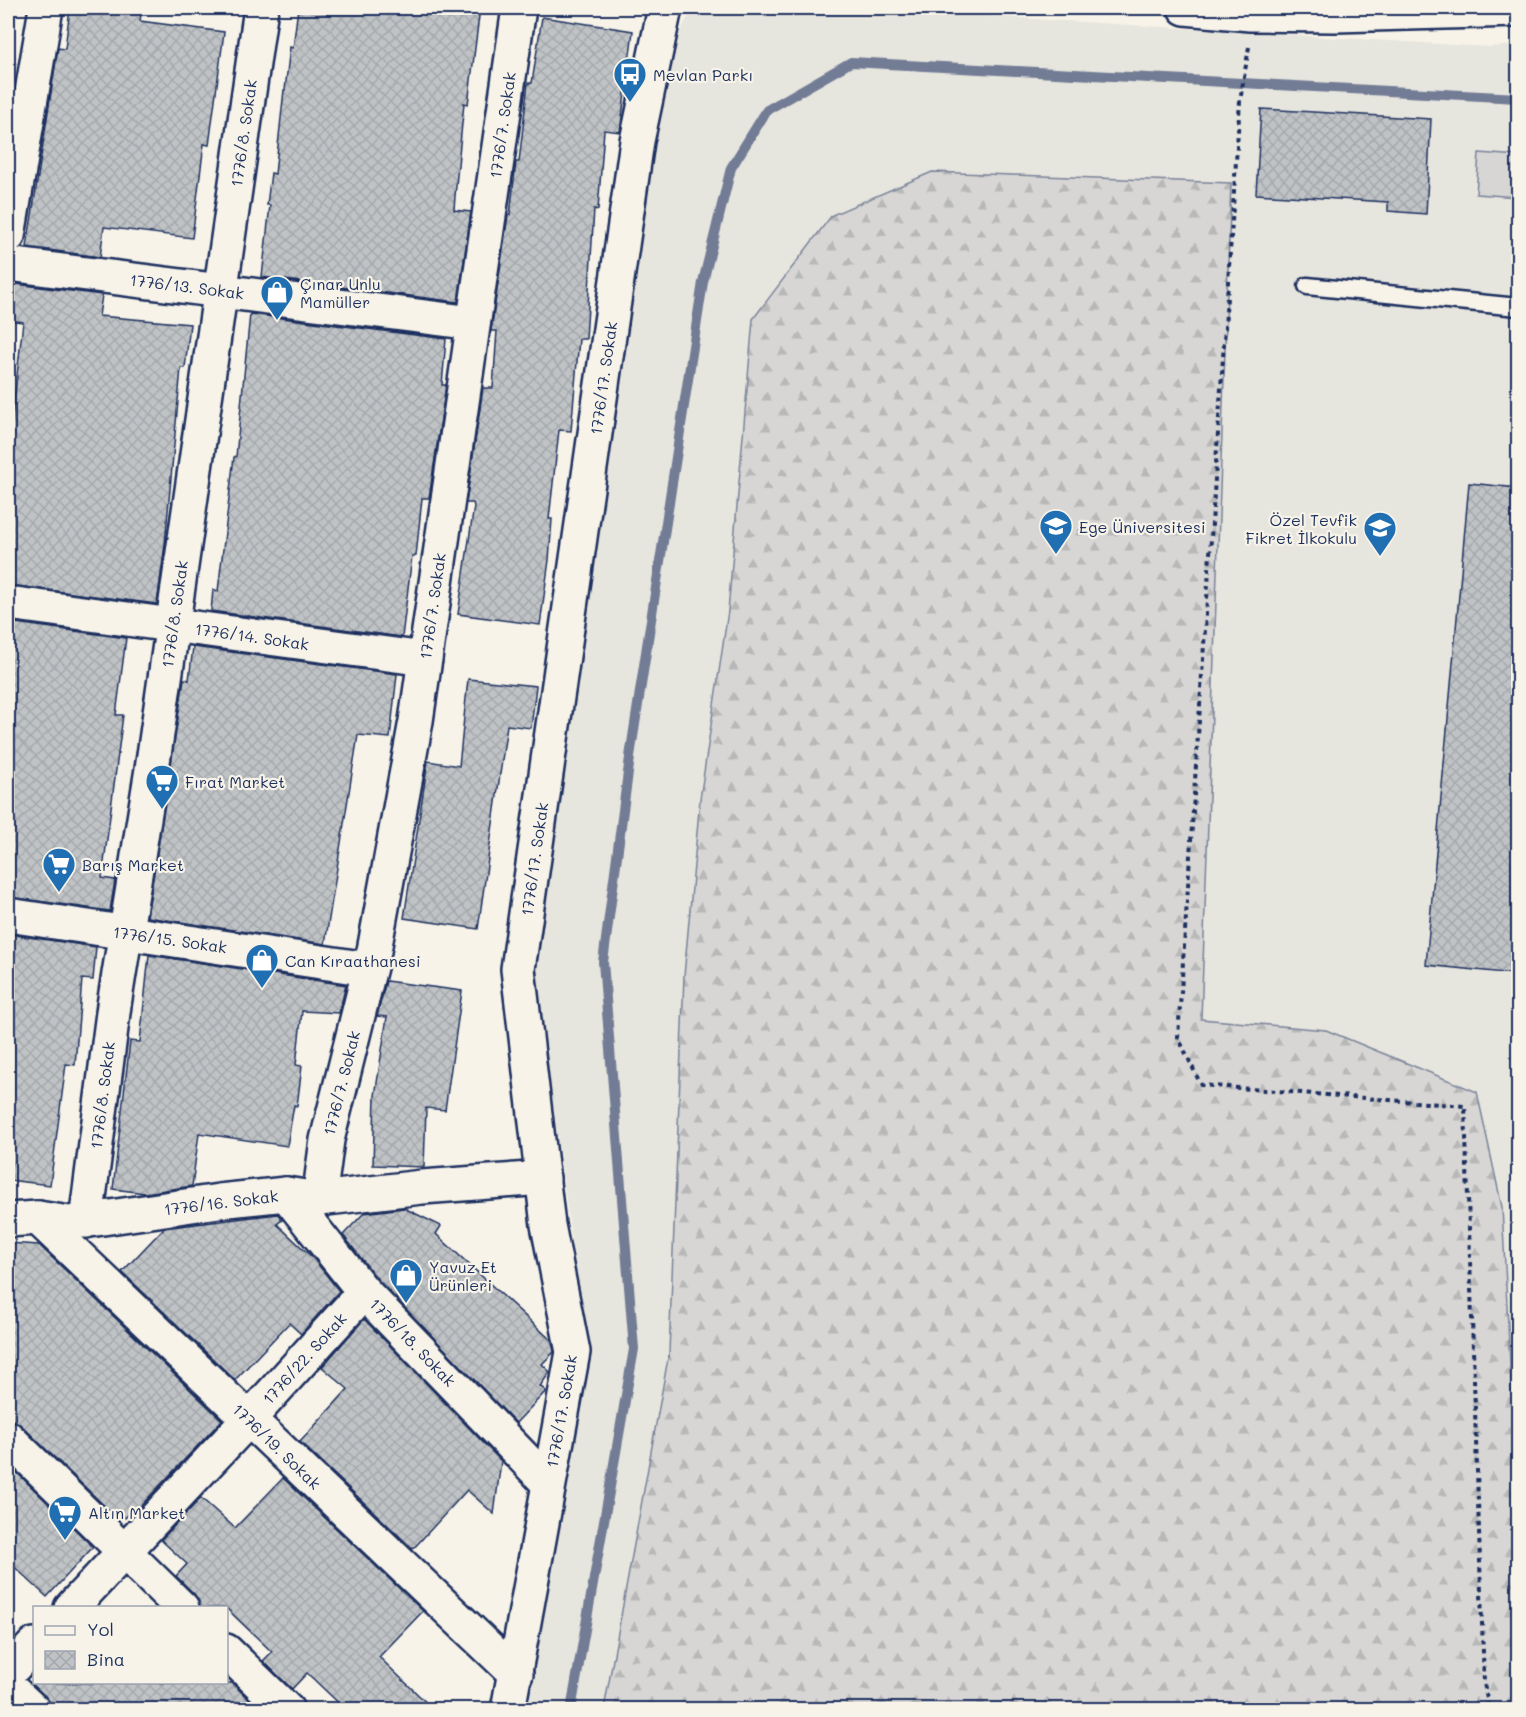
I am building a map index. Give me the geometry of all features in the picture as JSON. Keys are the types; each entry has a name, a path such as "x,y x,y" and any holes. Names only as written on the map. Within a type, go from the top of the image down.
{"street":[{"path":"8,236 46,8"},
{"name":"1776/8. Sokak","path":"86,1221 114,1005 152,769 261,8"},
{"name":"1776/7. Sokak","path":"319,1199 327,1140 378,928 416,721 519,8"},
{"name":"1776/17. Sokak","path":"508,1710 573,1352 548,1225 518,969 637,141 665,8"},
{"path":"1185,8 1250,14 1507,9"},
{"name":"1776/13. Sokak","path":"8,264 473,322"},
{"name":"1776/14. Sokak","path":"8,603 424,659"},
{"name":"1776/15. Sokak","path":"8,915 368,969"},
{"name":"1776/16. Sokak","path":"23,1219 69,1223 219,1201 286,1194 319,1199 422,1187 543,1178"},
{"name":"1776/18. Sokak","path":"286,1194 364,1292 548,1483"},
{"name":"1776/19. Sokak","path":"23,1219 249,1419 516,1674"},
{"name":"1776/22. Sokak","path":"73,1606 249,1419 364,1292"},
{"path":"8,1438 180,1606"},
{"path":"8,1673 33,1647"},
{"path":"228,1653 287,1710"},
{"path":"8,1687 33,1710"}],"lane":[{"path":"1307,286 1518,307"}],"path":[{"path":"1250,41 1240,101 1178,1037 1201,1085 1465,1106 1484,1683 1489,1710"}],"shaded area":[{"name":"Ege Üniversitesi","path":"693,8 852,8 1489,47 1518,45 1518,1709 525,1710 586,1346 533,959 653,151 672,47"}],"green space":[{"path":"1479,153 1518,156 1518,197 1476,194"},
{"name":"Ege Üniversitesi","path":"932,172 1231,183 1201,1019 1326,1030 1477,1092 1502,1207 1511,1384 1518,1447 1518,1709 604,1709 669,1353 684,976 700,799 728,611 753,319 832,215"}],"building":[{"path":"70,8 142,8 140,21 224,32 209,145 204,144 192,238 104,227 100,257 27,247 58,48 65,49"},
{"path":"298,8 480,8 468,104 464,103 455,196 454,210 471,212 458,302 262,277 271,173 275,174 284,90 290,47 293,48"},
{"path":"542,17 633,31 620,132 604,130 598,210 594,209 586,339 579,339 571,431 559,430 549,519 552,519 549,560 540,625 458,614 474,506 473,503 466,503 483,388 493,388 497,331 491,331 508,215 510,215 516,162 519,162 528,83 532,83"},
{"path":"1261,109 1431,119 1426,214 1388,211 1388,202 1256,194"},
{"path":"8,283 102,295 99,316 190,324 185,368 181,368 165,544 157,604 8,585 8,455 23,322 8,320"},
{"path":"250,314 446,339 442,385 446,385 429,498 422,498 416,556 412,556 402,637 211,611 213,590 218,591 234,457 236,457"},
{"path":"1469,483 1518,488 1518,926 1514,974 1426,965"},
{"path":"8,622 126,638 116,715 123,715 102,878 115,880 110,911 8,897"},
{"path":"193,647 397,674 390,738 358,735 325,944 147,917 184,679 189,680"},
{"path":"468,679 536,686 531,728 507,725 478,929 404,918 428,761 459,766"},
{"path":"8,934 96,947 93,980 82,979 75,1065 66,1064 50,1185 8,1180"},
{"path":"149,955 346,985 339,1013 302,1011 296,1065 302,1066 297,1106 294,1105 287,1146 199,1133 192,1186 145,1193 113,1189 130,1041 140,1042"},
{"path":"386,981 462,991 445,1110 426,1108 424,1167 373,1165 375,1096 387,1017 377,1016"},
{"path":"404,1208 441,1226 436,1234 552,1341 554,1352 542,1364 550,1372 540,1386 546,1391 516,1423 378,1280 343,1235 364,1213"},
{"path":"278,1214 282,1220 277,1224 313,1258 339,1291 301,1334 289,1323 235,1380 122,1272 164,1228"},
{"path":"8,1243 39,1245 222,1420 133,1514 131,1512 125,1518 123,1516 119,1520 21,1425 8,1420"},
{"path":"364,1319 501,1461 494,1514 467,1490 413,1549 300,1442 348,1389 322,1367"},
{"path":"8,1464 93,1547 47,1597 8,1561"},
{"path":"283,1478 423,1611 379,1657 434,1710 346,1710 307,1673 292,1689 263,1661 272,1652 228,1610 228,1606 199,1606 195,1595 176,1576 187,1564 161,1540 201,1498 235,1528"},
{"path":"31,1683 232,1683 260,1710 51,1710 51,1704"}],"waterway":[{"path":"571,1710 634,1349 603,962 631,750 703,282 731,168 767,110 851,62 1518,98"}],"place":[{"name":"Mevlan Parkı","path":"630,103"},
{"name":"Çınar Unlu Mamüller","path":"277,321"},
{"name":"Ege Üniversitesi","path":"1056,555"},
{"name":"Özel Tevfik Fikret İlkokulu","path":"1380,557"},
{"name":"Fırat Market","path":"162,810"},
{"name":"Barış Market","path":"59,893"},
{"name":"Can Kıraathanesi","path":"262,989"},
{"name":"Yavuz Et Ürünleri","path":"406,1304"},
{"name":"Altın Market","path":"65,1541"}]}
